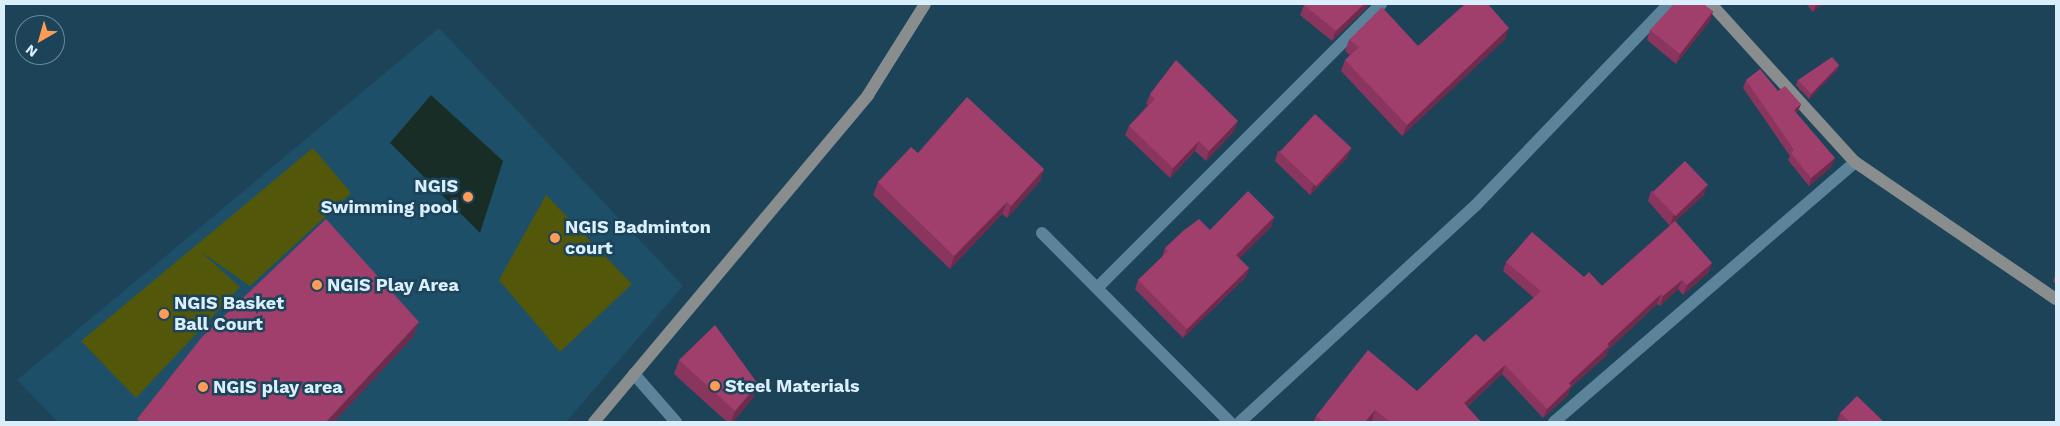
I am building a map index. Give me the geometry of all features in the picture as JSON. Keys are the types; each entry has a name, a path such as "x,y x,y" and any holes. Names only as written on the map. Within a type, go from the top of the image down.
{"street":[{"path":"594,422 868,95 925,4"},
{"path":"1097,288 1381,4"},
{"path":"1240,422 1476,205 1669,4"},
{"path":"1711,4 1855,162 2056,299"},
{"path":"1554,422 1855,162"},
{"path":"1042,233 1230,422"},
{"path":"634,374 676,422"}],"shaded area":[{"path":"439,28 683,286 566,422 58,422 17,380"},
{"name":"NGIS Swimming pool","path":"431,95 503,161 480,233 390,143"},
{"path":"313,148 351,193 250,286 201,252 240,287 136,398 81,341"},
{"name":"NGIS Badminton court","path":"546,195 632,284 560,352 499,280"}],"building":[{"path":"1305,4 1364,4 1336,31"},
{"path":"1465,4 1488,4 1509,28 1407,125 1345,60 1359,47 1349,40 1382,7 1418,46"},
{"path":"1674,4 1703,4 1713,11 1680,54 1650,30"},
{"path":"1832,57 1839,65 1811,94 1798,80"},
{"path":"1176,60 1238,121 1209,151 1199,141 1173,168 1129,126 1155,99 1150,94"},
{"path":"1760,69 1778,91 1785,86 1801,104 1794,110 1835,158 1811,178 1791,153 1794,150 1746,80"},
{"path":"967,97 1044,169 1011,206 1007,202 954,256 878,182 911,147 918,153"},
{"path":"1315,114 1352,148 1316,186 1280,152"},
{"path":"1685,161 1708,185 1676,216 1653,192"},
{"path":"1248,191 1274,217 1236,255 1249,268 1187,329 1138,280 1168,251 1165,248 1183,231 1199,219 1210,230"},
{"name":"NGIS Play Area","path":"326,219 419,322 326,422 140,422 137,419 202,337"},
{"path":"1675,221 1712,263 1687,285 1682,280 1663,296 1661,294 1607,344 1609,346 1569,383 1571,386 1547,409 1505,365 1464,403 1481,422 1390,422 1375,410 1365,422 1324,422 1316,416 1368,350 1417,391 1476,334 1484,342 1541,291 1506,262 1532,232 1584,277 1589,272 1602,286"},
{"name":"Steel Materials","path":"715,325 758,384 735,411 679,360"},
{"path":"1857,396 1884,422 1848,422 1840,413"}],"place":[{"name":"NGIS Swimming pool","path":"468,197"},
{"name":"NGIS Badminton court","path":"555,238"},
{"name":"NGIS Play Area","path":"317,285"},
{"name":"NGIS Basket Ball Court","path":"164,314"},
{"name":"Steel Materials","path":"715,386"},
{"name":"NGIS play area","path":"203,387"}]}
